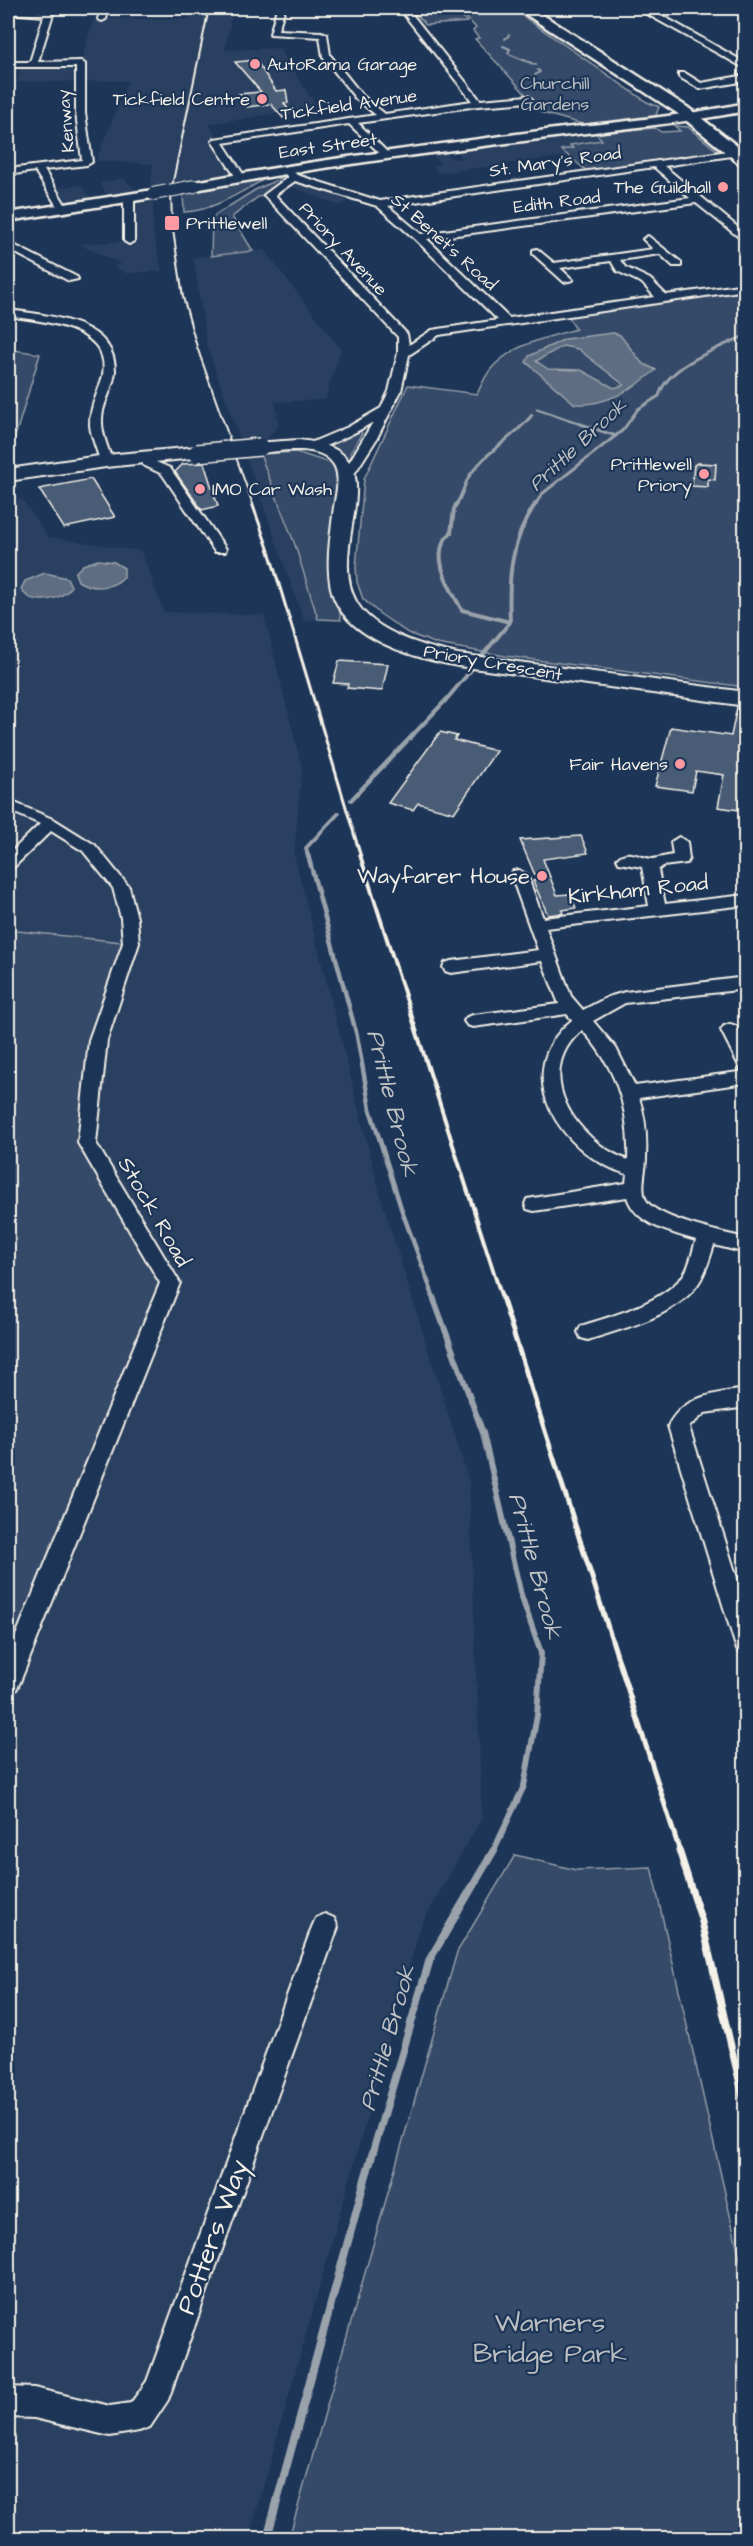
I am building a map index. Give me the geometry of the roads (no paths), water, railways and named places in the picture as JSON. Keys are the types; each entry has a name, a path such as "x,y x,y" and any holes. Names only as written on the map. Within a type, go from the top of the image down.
{"highway":[{"path":"511,8 567,44 601,72 659,107 692,118"},
{"path":"524,8 692,118 740,157"}],"main road":[{"name":"East Street","path":"8,217 153,194 240,177 289,173 386,156 692,118 746,106"},
{"path":"655,123 659,115 659,107"},
{"path":"8,486 147,462 168,463 198,453 260,447 309,446 328,451 345,465 347,476"},
{"path":"8,475 154,455 168,463"},
{"name":"Priory Crescent","path":"347,476 339,573 340,590 347,604 358,616 401,645 451,658 542,673 746,699"}],"street":[{"path":"102,19 105,8"},
{"path":"281,8 273,32 324,36 326,55 359,96 382,116"},
{"path":"403,8 478,103"},
{"path":"649,8 650,12 743,64"},
{"path":"8,11 40,12 49,16 33,65 8,65"},
{"name":"Kenway","path":"33,65 81,64 79,81 81,132 87,162 38,168"},
{"path":"682,75 700,86 746,78"},
{"name":"Tickfield Avenue","path":"240,177 217,141 478,103 528,99"},
{"path":"351,121 386,156"},
{"name":"St. Mary's Road","path":"380,204 657,165 740,157"},
{"path":"657,165 746,240"},
{"path":"8,172 38,168 63,209"},
{"name":"St Benet's Road","path":"289,173 380,204 419,237 508,323"},
{"name":"Priory Avenue","path":"289,173 269,195 403,336"},
{"path":"129,198 129,241"},
{"name":"Edith Road","path":"419,237 699,200"},
{"path":"648,239 677,264"},
{"path":"8,244 73,279"},
{"path":"552,266 661,251"},
{"path":"537,252 568,280"},
{"path":"614,258 621,269 646,281 663,299"},
{"path":"436,332 404,353 403,336 508,323 746,287"},
{"path":"8,313 57,321 72,326 97,339 105,351 109,370 96,424 106,461"},
{"name":"Priory Crescent","path":"347,476 370,440 395,391 404,353"},
{"path":"309,446 352,430 385,410"},
{"path":"168,463 220,549"},
{"name":"Stock Road","path":"8,805 50,823 90,848 121,887 129,918 131,943 98,1040 87,1143 170,1283 8,1682"},
{"path":"8,863 50,823"},
{"path":"625,859 641,860 652,866 681,859 679,842"},
{"path":"652,866 650,870 658,910"},
{"path":"519,875 562,997 608,1050 629,1093 636,1114 638,1132 635,1189 640,1206 662,1222 746,1246"},
{"name":"Kirkham Road","path":"536,924 746,900"},
{"path":"451,968 546,955"},
{"path":"473,1022 576,1014 626,998 746,983"},
{"path":"576,1014 551,1059 550,1087 557,1106 566,1126 610,1162 637,1169"},
{"path":"730,1030 746,1064"},
{"path":"629,1093 746,1077"},
{"path":"534,1204 635,1189"},
{"path":"588,1332 631,1317 667,1300 681,1290 691,1278 707,1235"},
{"path":"746,1398 689,1410 682,1417 678,1426 746,1644"},
{"name":"Potters Way","path":"8,2402 34,2403 110,2421 139,2416 158,2390 325,1927"}],"waterway":[{"path":"505,39 509,35"},
{"path":"503,46 510,49 508,53 511,55 536,65"},
{"path":"535,75 540,72 538,70"},
{"name":"Prittle Brook","path":"616,436 623,430 638,409 659,396 672,375 696,359 746,335"},
{"path":"537,409 616,436"},
{"path":"456,505 468,478 477,466 532,415"},
{"name":"Prittle Brook","path":"535,505 542,494 616,436"},
{"name":"Prittle Brook","path":"510,622 512,560 521,531 536,503"},
{"path":"456,505 451,533 444,541 441,550 443,571 452,592 462,610 510,622"},
{"name":"Prittle Brook","path":"481,657 510,622"},
{"name":"Prittle Brook","path":"351,800 446,700 472,669"},
{"name":"Prittle Brook","path":"308,857 306,848 339,813"},
{"name":"Prittle Brook","path":"308,855 357,1036 370,1109 402,1211 434,1298"},
{"name":"Prittle Brook","path":"433,1297 483,1433 521,1595 541,1653 537,1715 524,1786 494,1851"},
{"name":"Prittle Brook","path":"267,2538 365,2179 430,1959 494,1851"}],"railway":[{"path":"209,8 171,191 172,223 183,297 197,347 253,505"},
{"path":"252,503 269,551 361,857"},
{"path":"360,855 502,1298"},
{"path":"502,1297 680,1852"},
{"path":"679,1850 702,1922 746,2110"}],"place":[{"name":"AutoRama Garage","path":"255,64"},
{"name":"Tickfield Centre","path":"262,99"},
{"name":"The Guildhall","path":"723,187"},
{"name":"Prittlewell","path":"172,223"},
{"name":"Prittlewell Priory","path":"704,474"},
{"name":"IMO Car Wash","path":"200,489"},
{"name":"Fair Havens","path":"680,764"},
{"name":"Wayfarer House","path":"542,876"}],"park label":[{"name":"Churchill Gardens","path":"555,94"},
{"name":"Warners Bridge Park","path":"550,2338"}]}
